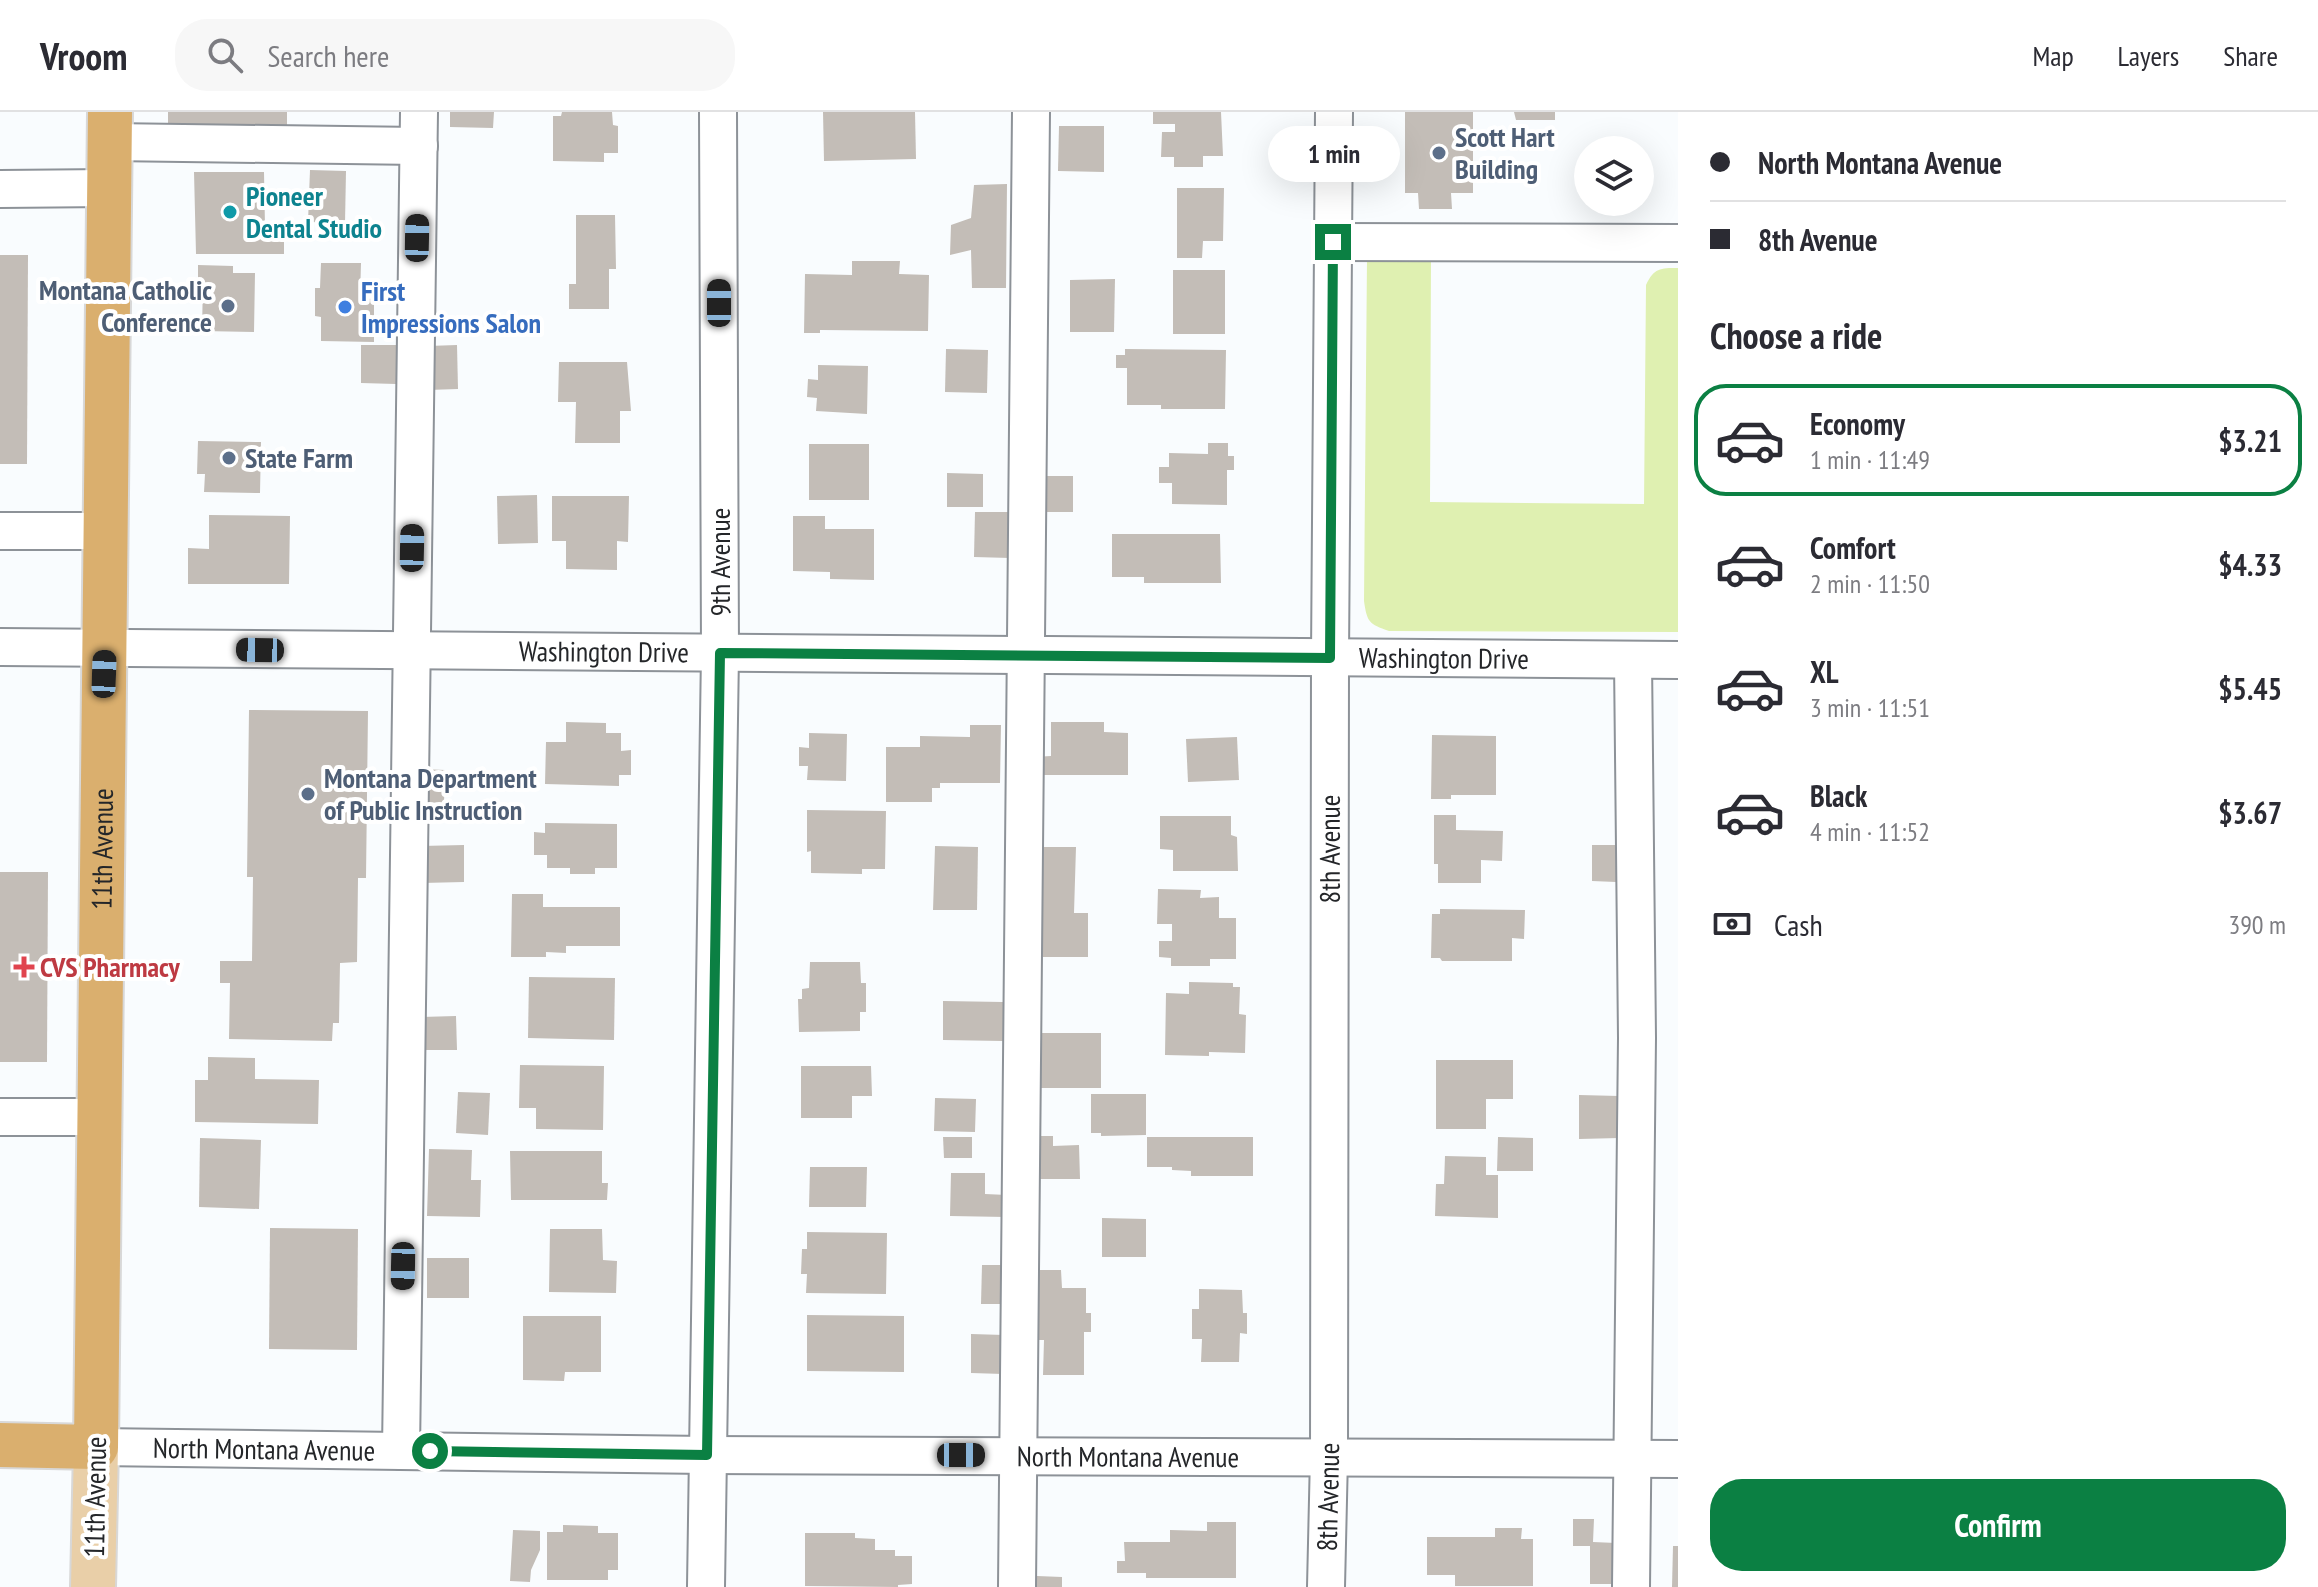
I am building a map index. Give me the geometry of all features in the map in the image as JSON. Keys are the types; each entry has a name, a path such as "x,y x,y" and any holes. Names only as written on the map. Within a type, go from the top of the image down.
{"highway":[{"name":"11th Avenue","path":"96,1447 110,127"},
{"name":"North Montana Avenue","path":"0,1445 96,1447"}],"main road":[{"name":"11th Avenue","path":"93,1587 96,1447"}],"street":[{"name":"9th Avenue","path":"706,1587 720,653 718,112"},
{"path":"1017,1587 1031,112"},
{"name":"8th Avenue","path":"1326,1587 1334,112"},
{"path":"110,127 419,129 401,1451"},
{"path":"0,189 109,188"},
{"path":"1333,242 1678,243"},
{"path":"0,531 107,531"},
{"name":"Washington Drive","path":"0,647 1678,660"},
{"path":"1631,1587 1637,1022 1633,660"},
{"path":"0,1117 100,1117"},
{"name":"North Montana Avenue","path":"96,1447 707,1455 1678,1459"}],"green space":[{"path":"1431,258 1430,502 1644,504 1646,285 1658,270 1678,268 1678,632 1389,631 1370,621 1364,601 1367,259"}],"building":[{"path":"168,112 287,112 287,132 168,131"},
{"path":"450,112 494,112 493,128 450,127"},
{"path":"562,112 612,112 613,125 618,126 618,153 604,153 604,162 553,161 553,116 561,116"},
{"path":"823,112 915,112 916,159 824,161"},
{"path":"1153,112 1221,112 1223,156 1203,156 1203,167 1174,167 1174,157 1161,157 1162,132 1175,132 1175,124 1153,124"},
{"name":"Scott Hart Building","path":"1405,112 1473,112 1473,193 1451,193 1452,209 1419,209 1418,193 1405,193"},
{"name":"Scott Hart Building","path":"1514,112 1555,112 1555,120 1516,120"},
{"path":"1059,126 1104,126 1104,172 1058,171"},
{"path":"310,170 346,171 345,223 308,222"},
{"name":"Pioneer Dental Studio","path":"194,172 264,172 265,227 284,227 284,254 196,254"},
{"path":"1007,184 1006,288 972,288 971,250 950,255 951,225 971,218 974,185"},
{"path":"1177,188 1224,188 1223,241 1203,241 1202,258 1177,258"},
{"path":"576,215 615,215 616,269 609,269 609,309 569,309 569,284 576,284"},
{"path":"0,255 28,255 27,464 0,464"},
{"path":"852,261 900,261 899,274 929,275 928,331 820,330 820,333 804,333 805,274 852,275"},
{"name":"First Impressions Salon","path":"321,263 361,263 360,298 374,299 374,342 321,341 321,317 315,316 315,288 320,288"},
{"name":"Montana Catholic Conference","path":"198,265 233,266 233,273 255,273 254,332 202,331 203,280 198,280"},
{"path":"1173,270 1225,270 1225,334 1173,334"},
{"path":"1115,279 1114,332 1070,332 1070,280"},
{"path":"361,345 396,345 396,384 361,383"},
{"path":"457,345 458,389 428,390 428,346"},
{"path":"946,349 988,350 987,393 945,392"},
{"path":"1125,349 1226,350 1225,409 1161,409 1161,405 1127,405 1127,368 1116,368 1116,355 1125,355"},
{"path":"559,362 627,362 631,411 620,411 620,443 575,443 576,402 558,402"},
{"path":"818,365 868,366 867,414 816,411 817,398 807,397 808,379 818,380"},
{"name":"State Farm","path":"198,441 261,442 260,493 204,492 205,474 197,474"},
{"path":"1208,443 1228,443 1228,456 1234,456 1234,470 1227,470 1227,505 1172,504 1172,483 1159,483 1159,467 1169,467 1169,453 1208,454"},
{"path":"809,444 869,444 869,500 809,500"},
{"path":"947,473 983,474 983,507 947,507"},
{"path":"1036,476 1073,476 1073,512 1036,512"},
{"path":"537,495 538,543 498,544 497,496"},
{"path":"552,496 629,496 628,542 617,541 617,570 566,569 566,541 552,541"},
{"path":"975,512 1011,512 1010,558 974,557"},
{"path":"209,515 290,516 289,584 188,584 188,548 209,549"},
{"path":"793,516 825,516 825,529 874,529 874,580 830,579 830,572 793,571"},
{"path":"1112,534 1220,534 1221,583 1144,583 1144,577 1112,577"},
{"name":"Montana Department of Public Instruction","path":"249,710 368,711 366,878 358,878 357,962 340,963 339,1023 333,1023 332,1041 229,1039 230,983 220,983 220,961 252,961 253,877 247,877"},
{"path":"566,722 606,723 606,733 621,733 621,751 631,750 631,775 619,775 619,786 545,784 546,742 566,742"},
{"path":"1051,722 1104,722 1104,732 1128,733 1128,775 1035,775 1034,757 1051,756"},
{"path":"970,725 1001,725 1000,783 940,783 940,788 932,788 932,802 886,802 886,747 920,747 920,736 970,737"},
{"path":"809,733 847,734 846,781 807,780 808,766 799,766 799,747 809,748"},
{"path":"1432,735 1496,736 1496,795 1451,795 1451,799 1431,799"},
{"path":"1237,737 1239,780 1188,782 1186,739"},
{"path":"421,769 445,770 444,803 420,802"},
{"path":"807,810 886,811 885,869 862,869 862,874 811,873 811,851 807,852"},
{"path":"1434,815 1456,815 1456,830 1503,831 1502,861 1481,860 1481,883 1438,883 1438,864 1434,864"},
{"path":"1160,816 1231,816 1231,835 1237,837 1238,871 1173,871 1173,850 1160,849"},
{"path":"545,823 617,824 617,868 595,868 595,874 570,874 570,868 547,868 547,855 534,855 534,832 545,833"},
{"path":"464,845 464,882 422,883 421,846"},
{"path":"1592,845 1616,845 1616,882 1592,881"},
{"path":"935,846 978,847 977,910 933,910"},
{"path":"1035,847 1076,847 1074,913 1088,913 1088,957 1042,957 1043,885 1034,885"},
{"name":"CVS Pharmacy","path":"0,872 48,872 47,1062 0,1062"},
{"path":"1158,889 1201,890 1200,898 1219,897 1219,918 1236,918 1236,959 1210,959 1210,966 1171,966 1171,958 1159,957 1159,941 1172,941 1172,924 1157,924"},
{"path":"512,894 543,894 543,907 620,907 620,946 566,946 566,953 546,952 546,957 511,957"},
{"path":"1440,909 1525,910 1524,939 1512,938 1512,961 1442,961 1431,958 1432,914 1440,914"},
{"path":"810,962 860,962 861,983 866,983 866,1012 860,1012 860,1031 799,1032 798,999 802,999 802,989 809,988"},
{"path":"529,977 615,978 614,1040 528,1038"},
{"path":"1189,982 1233,983 1233,987 1240,987 1239,1014 1246,1015 1245,1053 1165,1055 1166,993 1189,994"},
{"path":"943,1001 1003,1002 1003,1041 943,1040"},
{"path":"456,1016 457,1050 422,1050 421,1017"},
{"path":"1036,1033 1101,1033 1101,1088 1036,1088"},
{"path":"208,1057 255,1058 255,1079 319,1080 318,1124 195,1122 195,1080 208,1080"},
{"path":"1436,1060 1513,1060 1513,1099 1486,1099 1486,1129 1436,1129"},
{"path":"520,1065 604,1066 603,1130 536,1129 536,1108 519,1108"},
{"path":"801,1066 871,1066 872,1096 852,1096 852,1118 801,1118"},
{"path":"458,1092 490,1093 488,1135 456,1133"},
{"path":"1091,1094 1146,1094 1146,1135 1101,1136 1101,1133 1091,1133"},
{"path":"1579,1095 1619,1096 1619,1138 1579,1139"},
{"path":"935,1098 976,1099 975,1132 934,1131"},
{"path":"1033,1136 1053,1136 1053,1146 1079,1145 1080,1179 1033,1179"},
{"path":"943,1137 972,1137 972,1158 944,1158"},
{"path":"1147,1137 1253,1137 1253,1176 1191,1176 1191,1171 1172,1170 1172,1167 1147,1167"},
{"path":"1498,1137 1533,1138 1533,1171 1497,1171"},
{"path":"200,1138 261,1140 259,1209 199,1207"},
{"path":"429,1149 472,1150 471,1180 481,1180 480,1217 427,1216"},
{"path":"510,1151 602,1151 602,1183 608,1183 607,1200 511,1200"},
{"path":"1445,1156 1486,1157 1486,1175 1498,1175 1498,1218 1435,1216 1436,1184 1444,1184"},
{"path":"810,1167 867,1167 866,1207 809,1207"},
{"path":"951,1173 985,1173 985,1194 1007,1195 1006,1217 950,1216"},
{"path":"1102,1218 1146,1219 1146,1257 1102,1257"},
{"path":"270,1228 358,1229 357,1350 269,1349"},
{"path":"550,1229 602,1229 603,1260 617,1261 616,1293 549,1292"},
{"path":"807,1232 887,1233 886,1294 806,1293 807,1274 801,1274 802,1249 807,1249"},
{"path":"427,1258 469,1258 469,1298 427,1298"},
{"path":"982,1265 1005,1265 1004,1304 981,1304"},
{"path":"1035,1270 1061,1270 1062,1288 1086,1288 1086,1313 1091,1313 1091,1332 1084,1332 1084,1375 1043,1375 1044,1340 1035,1340"},
{"path":"1199,1289 1242,1290 1247,1334 1240,1333 1239,1362 1201,1362 1202,1339 1192,1339 1192,1309 1199,1309"},
{"path":"807,1315 904,1316 904,1372 807,1371"},
{"path":"523,1316 601,1316 601,1372 565,1372 564,1381 523,1380"},
{"path":"971,1334 1004,1335 1003,1374 971,1373"},
{"path":"1573,1519 1594,1519 1593,1542 1616,1543 1616,1584 1590,1584 1590,1546 1573,1546"},
{"path":"1207,1522 1236,1522 1236,1578 1146,1578 1146,1573 1117,1573 1117,1561 1125,1561 1124,1542 1170,1542 1170,1530 1207,1531"},
{"path":"563,1525 598,1526 598,1533 618,1533 618,1570 608,1570 608,1580 547,1580 547,1532 563,1532"},
{"path":"1495,1528 1522,1528 1521,1539 1533,1539 1533,1586 1455,1586 1455,1575 1427,1575 1427,1537 1495,1537"},
{"path":"513,1530 540,1531 540,1550 531,1570 530,1582 510,1581"},
{"path":"805,1533 855,1533 855,1538 875,1539 875,1550 895,1550 895,1556 912,1556 912,1584 898,1587 805,1586"},
{"path":"1673,1546 1678,1546 1678,1587 1672,1587"},
{"path":"1037,1576 1062,1577 1062,1587 1036,1587"}],"place":[{"name":"Scott Hart Building","path":"1439,153"},
{"name":"Pioneer Dental Studio","path":"230,212"},
{"name":"Montana Catholic Conference","path":"228,306"},
{"name":"First Impressions Salon","path":"345,307"},
{"name":"State Farm","path":"229,458"},
{"name":"Montana Department of Public Instruction","path":"308,794"},
{"name":"CVS Pharmacy","path":"24,967"}],"route":[{"path":"430,1451 707,1455 720,653 1330,658 1333,242"}]}
